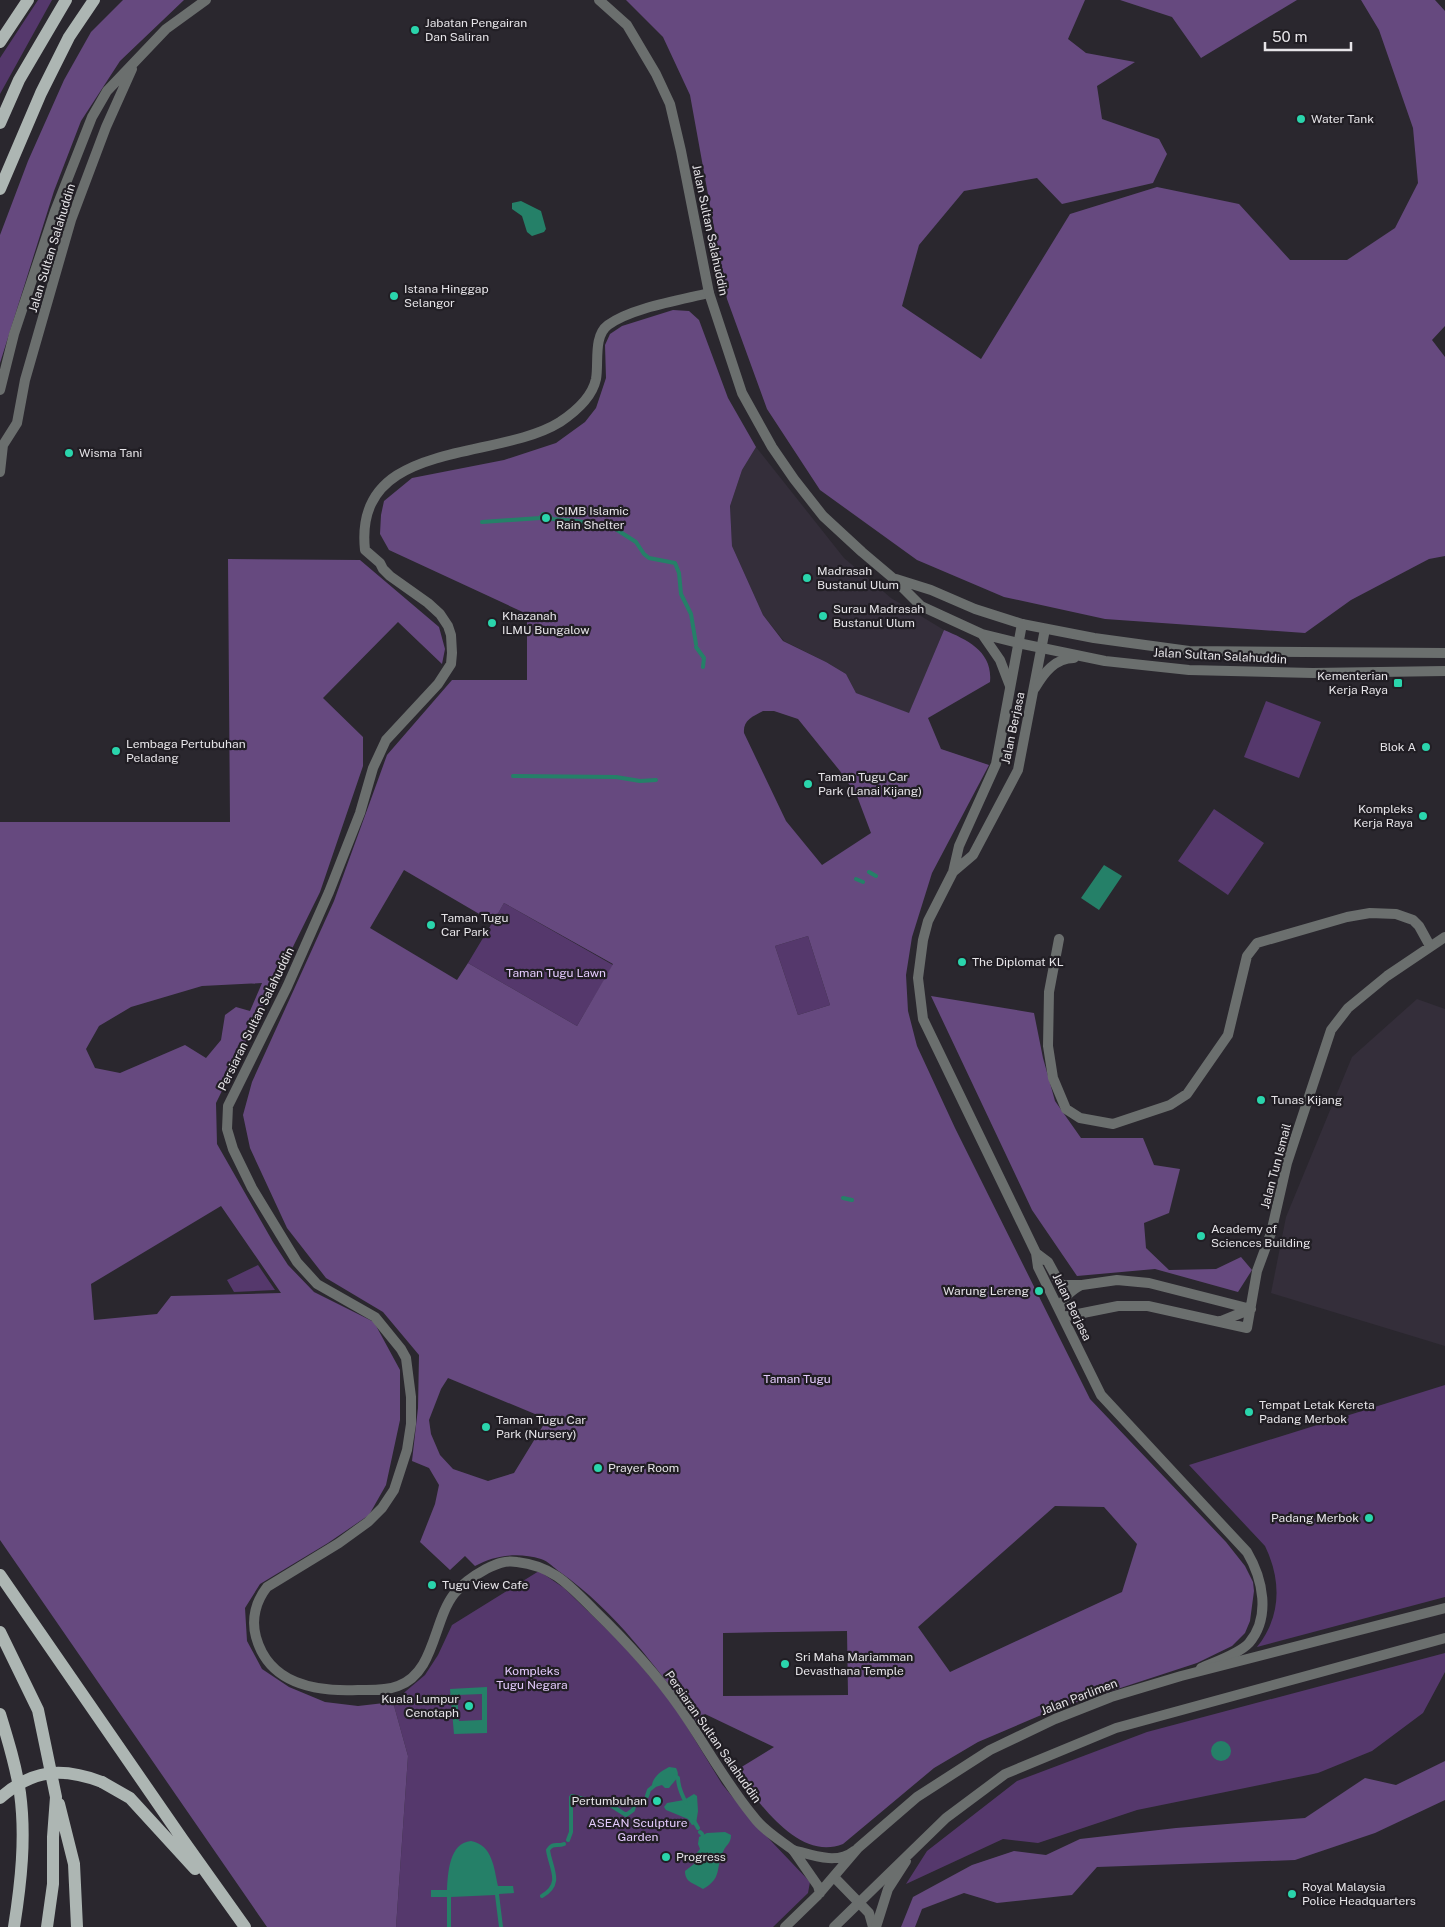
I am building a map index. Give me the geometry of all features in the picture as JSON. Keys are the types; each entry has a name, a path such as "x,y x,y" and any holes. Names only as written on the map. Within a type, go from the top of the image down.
{"main road":[{"path":"0,42 28,0"},
{"path":"0,123 19,80 66,0"},
{"path":"0,189 41,93 69,37 94,0"},
{"path":"0,1575 245,1927"},
{"path":"0,1632 38,1710 56,1797 74,1864 77,1927"},
{"path":"0,1714 12,1753 21,1795 22,1857 20,1889 14,1927"},
{"path":"0,1728 12,1753"},
{"path":"0,1798 13,1787 32,1777 47,1773 66,1772 83,1775 102,1782 130,1798 232,1910"},
{"path":"47,1927 53,1884 53,1837 56,1797"}],"street":[{"name":"Jalan Sultan Salahuddin","path":"0,390 14,334 55,211 92,117 107,91 166,29 206,0"},
{"name":"Jalan Sultan Salahuddin","path":"600,0 627,24 656,74 670,104 709,293 742,394 772,447 823,516 894,579 920,606 982,634 1088,658 1189,670 1313,673 1445,671"},
{"name":"Jalan Sultan Salahuddin","path":"0,472 2,440 17,423 25,380 71,220 106,126 135,61"},
{"name":"Persiaran Sultan Salahuddin","path":"709,293 624,316 606,326 600,337 596,380 590,394 578,409 559,423 532,434 417,464 395,475 376,495 366,515 365,550 380,563 390,576 440,614 448,626 451,635 451,664 438,684 386,740 373,768 360,813 329,892 287,987 228,1106 227,1129 232,1149 252,1188 297,1262 317,1284 374,1316 402,1349 406,1358 411,1424 407,1450 394,1490 382,1508 368,1522 339,1543 267,1587 260,1597 255,1613 254,1630 259,1650 272,1666 280,1674 298,1683 315,1689 344,1691 383,1690 400,1686 425,1663 441,1621 454,1595 476,1574 500,1562 514,1561 537,1565 551,1572 572,1588 629,1645 658,1678 680,1708 726,1781 754,1819 793,1850"},
{"name":"Jalan Sultan Salahuddin","path":"894,579 932,590 975,609 1022,624 1094,638 1190,652 1445,653"},
{"name":"Jalan Berjasa","path":"1022,624 996,764 959,846 953,872 928,920 923,940 918,978 923,1019 1036,1253 1038,1267 1101,1395 1247,1552 1260,1579 1263,1597 1262,1614 1258,1628 1248,1644 1228,1656 1181,1676"},
{"name":"Jalan Berjasa","path":"953,872 974,855 1018,770 1045,629"},
{"path":"982,634 1000,660 1010,686"},
{"path":"1034,688 1050,667 1067,658 1088,658"},
{"path":"1059,939 1049,992 1048,1046 1054,1078 1066,1109 1080,1118 1113,1124 1170,1105 1187,1094 1228,1035 1247,956 1257,943 1347,916 1370,912 1396,914 1412,920 1419,926 1430,946"},
{"name":"Jalan Tun Ismail","path":"1062,1313 1118,1306 1148,1306 1247,1328 1258,1271 1271,1233 1287,1163 1332,1030 1348,1008 1386,976 1445,937"},
{"path":"1036,1253 1048,1262 1059,1282 1068,1285 1117,1280 1149,1283 1251,1309"},
{"path":"1062,1313 1068,1295 1082,1285"},
{"path":"1219,1322 1251,1309"},
{"name":"Jalan Parlimen","path":"785,1927 820,1894 858,1848 917,1797 990,1750 1055,1719 1111,1697 1181,1676 1445,1608"},
{"path":"834,1927 946,1818 1005,1774 1116,1728 1445,1638"},
{"path":"793,1850 827,1858 850,1854 858,1848"},
{"path":"874,1927 888,1889 914,1848"},
{"path":"793,1850 818,1886 820,1894"},
{"path":"834,1877 869,1913 874,1927"}],"shaded area":[{"path":"521,201 541,211 546,229 544,232 532,236 527,232 522,216 512,209 512,203"},
{"name":"Madrasah Bustanul Ulum","path":"756,447 844,558 891,598 944,630 909,714 856,693 846,674 784,641 763,615 732,546 730,506 742,470"},
{"path":"1104,865 1122,876 1099,910 1081,898"},
{"path":"1417,999 1445,1009 1445,1346 1271,1293 1286,1217 1352,1057"},
{"path":"487,1687 487,1733 454,1734 450,1689","holes":["482,1694 482,1720 459,1721 457,1695"]},
{"path":"1221,1741 1228,1744 1231,1751 1228,1758 1221,1761 1214,1758 1211,1751 1214,1744"},
{"path":"669,1767 676,1768 678,1776 675,1781 669,1788 665,1788 662,1785 652,1788 655,1778"},
{"path":"694,1794 697,1796 698,1811 696,1824 692,1825 688,1819 666,1810 664,1807 667,1803 684,1800"},
{"path":"725,1832 731,1835 724,1849 718,1872 713,1881 703,1889 688,1880 685,1871 694,1864 695,1855 700,1849 698,1844 699,1837 707,1833"},
{"path":"471,1841 484,1847 488,1853 494,1865 498,1886 513,1886 514,1893 499,1894 503,1927 499,1927 495,1895 451,1897 451,1927 447,1927 447,1897 431,1897 431,1890 447,1890 449,1868 454,1853 458,1847"}],"green space":[{"path":"38,0 52,0 0,94 0,58"},
{"path":"123,0 184,0 120,61 81,121 54,191 0,363 0,235 28,161 64,80 91,32"},
{"path":"626,0 1085,0 1068,39 1086,53 1135,62 1097,86 1102,119 1159,139 1167,154 1153,183 1062,204 1037,178 964,191 919,245 902,306 981,359 1070,214 1157,187 1239,204 1290,260 1347,260 1395,228 1418,183 1413,128 1379,30 1361,0 1435,0 1445,11 1445,326 1432,340 1445,357 1445,556 1429,559 1351,600 1305,633 1105,619 1004,597 917,560 820,490 767,409 727,299 690,95 663,37"},
{"path":"1120,0 1297,0 1201,58 1172,17"},
{"name":"Taman Tugu","path":"673,310 689,311 699,320 728,398 756,447 742,470 730,506 732,546 763,615 783,641 846,674 856,693 909,713 944,630 970,643 983,655 990,672 990,682 928,718 941,749 989,765 932,873 912,937 906,975 908,1011 917,1046 955,1128 1090,1399 1226,1542 1245,1566 1253,1582 1254,1591 1250,1621 1245,1633 1232,1646 1197,1663 1053,1710 978,1742 934,1768 843,1844 826,1847 810,1844 795,1837 767,1812 735,1771 774,1747 705,1714 696,1721 666,1680 617,1622 580,1587 549,1563 532,1557 515,1555 491,1559 475,1566 465,1556 450,1570 420,1542 435,1504 439,1485 429,1468 412,1461 418,1408 419,1355 383,1312 326,1278 287,1228 250,1148 243,1115 252,1082 334,901 387,755 452,680 527,680 527,614 389,550 380,534 384,501 412,478 504,460 556,443 585,422 596,408 606,378 605,345 610,334 622,326","holes":["763,711 774,711 798,719 840,771 857,796 871,833 822,865 786,821 744,733 745,725 752,717","404,870 493,922 504,903 613,964 577,1026 468,963 457,980 370,928","808,936 830,1005 798,1015 775,946","448,1378 547,1419 514,1473 488,1481 453,1469 440,1455 431,1434 429,1420 441,1389","1055,1506 1104,1507 1137,1544 1122,1592 950,1672 918,1627","847,1631 848,1695 723,1696 723,1633"]},
{"path":"228,559 360,560 439,627 445,649 442,664 398,622 323,698 363,737 363,766 320,892 216,1103 217,1144 288,1265 314,1292 374,1322 400,1370 400,1420 386,1485 369,1515 328,1543 260,1584 245,1608 247,1641 262,1669 289,1687 325,1702 358,1706 393,1702 408,1756 396,1927 267,1927 0,1540 0,822 230,822","holes":["262,983 250,1011 236,1007 225,1015 221,1040 206,1058 185,1045 120,1073 95,1068 86,1049 99,1026 131,1007 202,986","221,1206 281,1293 171,1296 157,1314 94,1320 91,1284"]},
{"path":"1266,701 1321,722 1299,778 1244,757"},
{"path":"1214,809 1264,843 1228,895 1178,861"},
{"name":"Taman Tugu Lawn","path":"504,903 613,965 577,1026 468,963"},
{"path":"808,936 830,1005 798,1015 775,946"},
{"path":"931,996 1034,1013 1043,1058 1055,1101 1081,1138 1143,1138 1154,1165 1180,1169 1169,1213 1144,1223 1146,1248 1169,1270 1216,1269 1241,1257 1252,1270 1238,1292 1155,1269 1077,1276 1032,1210"},
{"path":"258,1265 275,1290 234,1292 227,1280"},
{"name":"Padang Merbok","path":"1445,1385 1445,1597 1257,1647 1271,1623 1275,1611 1276,1585 1271,1559 1265,1546 1189,1465"},
{"path":"539,1571 564,1588 625,1647 673,1704 722,1784 752,1821 810,1882 808,1893 773,1927 396,1927 408,1756 393,1702 425,1675 438,1655 452,1625"},
{"path":"1445,1653 1445,1672 1423,1713 1372,1751 1318,1773 1137,1810 1038,1843 1003,1839 906,1884 927,1851 1017,1781 1147,1732"},
{"path":"1445,1761 1445,1800 1375,1833 1295,1860 1097,1867 1072,1895 997,1903 964,1893 922,1909 915,1927 901,1927 913,1897 972,1865 1014,1851 1046,1855 1080,1839 1176,1828 1305,1818 1365,1778 1396,1785"}],"waterway":[{"path":"482,522 540,518 543,514 549,515 552,519 577,521 614,528 636,542 649,558 675,563 679,573 681,594 691,614 696,644"},
{"path":"696,647 704,658 703,667"},
{"path":"513,776 616,777 640,781 656,780"},
{"path":"869,872 876,876"},
{"path":"856,879 863,882"},
{"path":"843,1198 852,1200"},
{"path":"675,1776 678,1778 679,1788 686,1803"},
{"path":"647,1796 649,1790 654,1786"},
{"path":"572,1796 592,1801 604,1801 626,1815 633,1810 635,1803 644,1799"},
{"path":"568,1840 571,1832 571,1797"},
{"path":"694,1821 698,1828"},
{"path":"542,1896 549,1891 554,1881 548,1850 553,1845 564,1844"}],"place":[{"name":"Jabatan Pengairan Dan Saliran","path":"415,30"},
{"name":"Water Tank","path":"1301,119"},
{"name":"Istana Hinggap Selangor","path":"394,296"},
{"name":"Wisma Tani","path":"69,453"},
{"name":"CIMB Islamic Rain Shelter","path":"546,518"},
{"name":"Madrasah Bustanul Ulum","path":"807,578"},
{"name":"Surau Madrasah Bustanul Ulum","path":"823,616"},
{"name":"Khazanah ILMU Bungalow","path":"492,623"},
{"name":"Kementerian Kerja Raya","path":"1398,683"},
{"name":"Blok A","path":"1426,747"},
{"name":"Lembaga Pertubuhan Peladang","path":"116,751"},
{"name":"Taman Tugu Car Park (Lanai Kijang)","path":"808,784"},
{"name":"Kompleks Kerja Raya","path":"1423,816"},
{"name":"Taman Tugu Car Park","path":"431,925"},
{"name":"The Diplomat KL","path":"962,962"},
{"name":"Tunas Kijang","path":"1261,1100"},
{"name":"Academy of Sciences Building","path":"1201,1236"},
{"name":"Warung Lereng","path":"1039,1291"},
{"name":"Tempat Letak Kereta Padang Merbok","path":"1249,1412"},
{"name":"Taman Tugu Car Park (Nursery)","path":"486,1427"},
{"name":"Prayer Room","path":"598,1468"},
{"name":"Padang Merbok","path":"1369,1518"},
{"name":"Tugu View Cafe","path":"432,1585"},
{"name":"Sri Maha Mariamman Devasthana Temple","path":"785,1664"},
{"name":"Kuala Lumpur Cenotaph","path":"469,1706"},
{"name":"Pertumbuhan","path":"657,1801"},
{"name":"Progress","path":"666,1857"},
{"name":"Royal Malaysia Police Headquarters","path":"1292,1894"}],"park label":[{"name":"Kompleks Tugu Negara","path":"532,1678"},
{"name":"ASEAN Sculpture Garden","path":"638,1830"}]}
